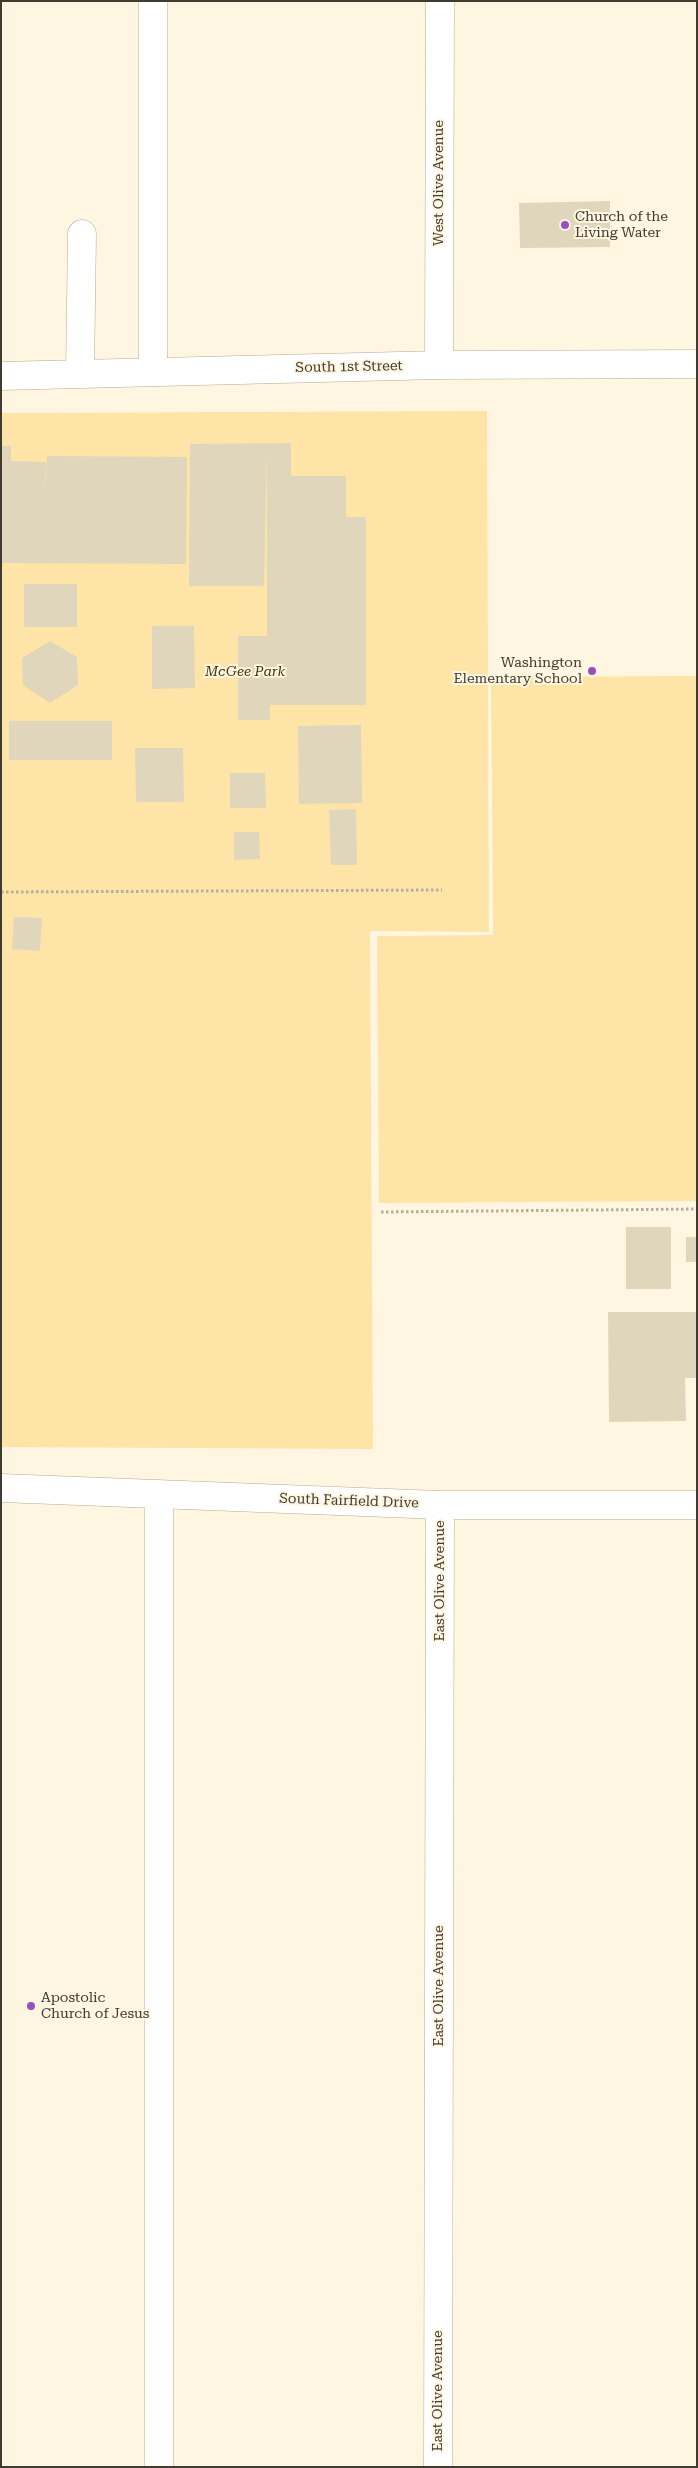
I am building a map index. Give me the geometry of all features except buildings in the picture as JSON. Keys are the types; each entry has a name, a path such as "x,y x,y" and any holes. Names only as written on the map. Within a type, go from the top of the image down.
{"street":[{"path":"153,1 153,372"},
{"name":"West Olive Avenue","path":"439,365 440,1"},
{"path":"80,374 82,234"},
{"name":"South 1st Street","path":"1,376 439,365 697,364"},
{"name":"South Fairfield Drive","path":"1,1488 440,1505 697,1505"},
{"path":"159,1494 159,2467"},
{"name":"East Olive Avenue","path":"438,2467 440,1505"}],"path":[{"path":"1,892 442,890"},
{"path":"381,1212 697,1209"}],"green space":[{"name":"McGee Park","path":"487,411 489,932 370,931 373,1449 1,1447 1,413"},
{"name":"Washington Elementary School","path":"697,676 697,1201 379,1203 377,936 493,935 491,677"}],"place":[{"name":"Church of the Living Water","path":"565,225"},
{"name":"Washington Elementary School","path":"592,671"},
{"name":"Apostolic Church of Jesus","path":"31,2006"}]}
